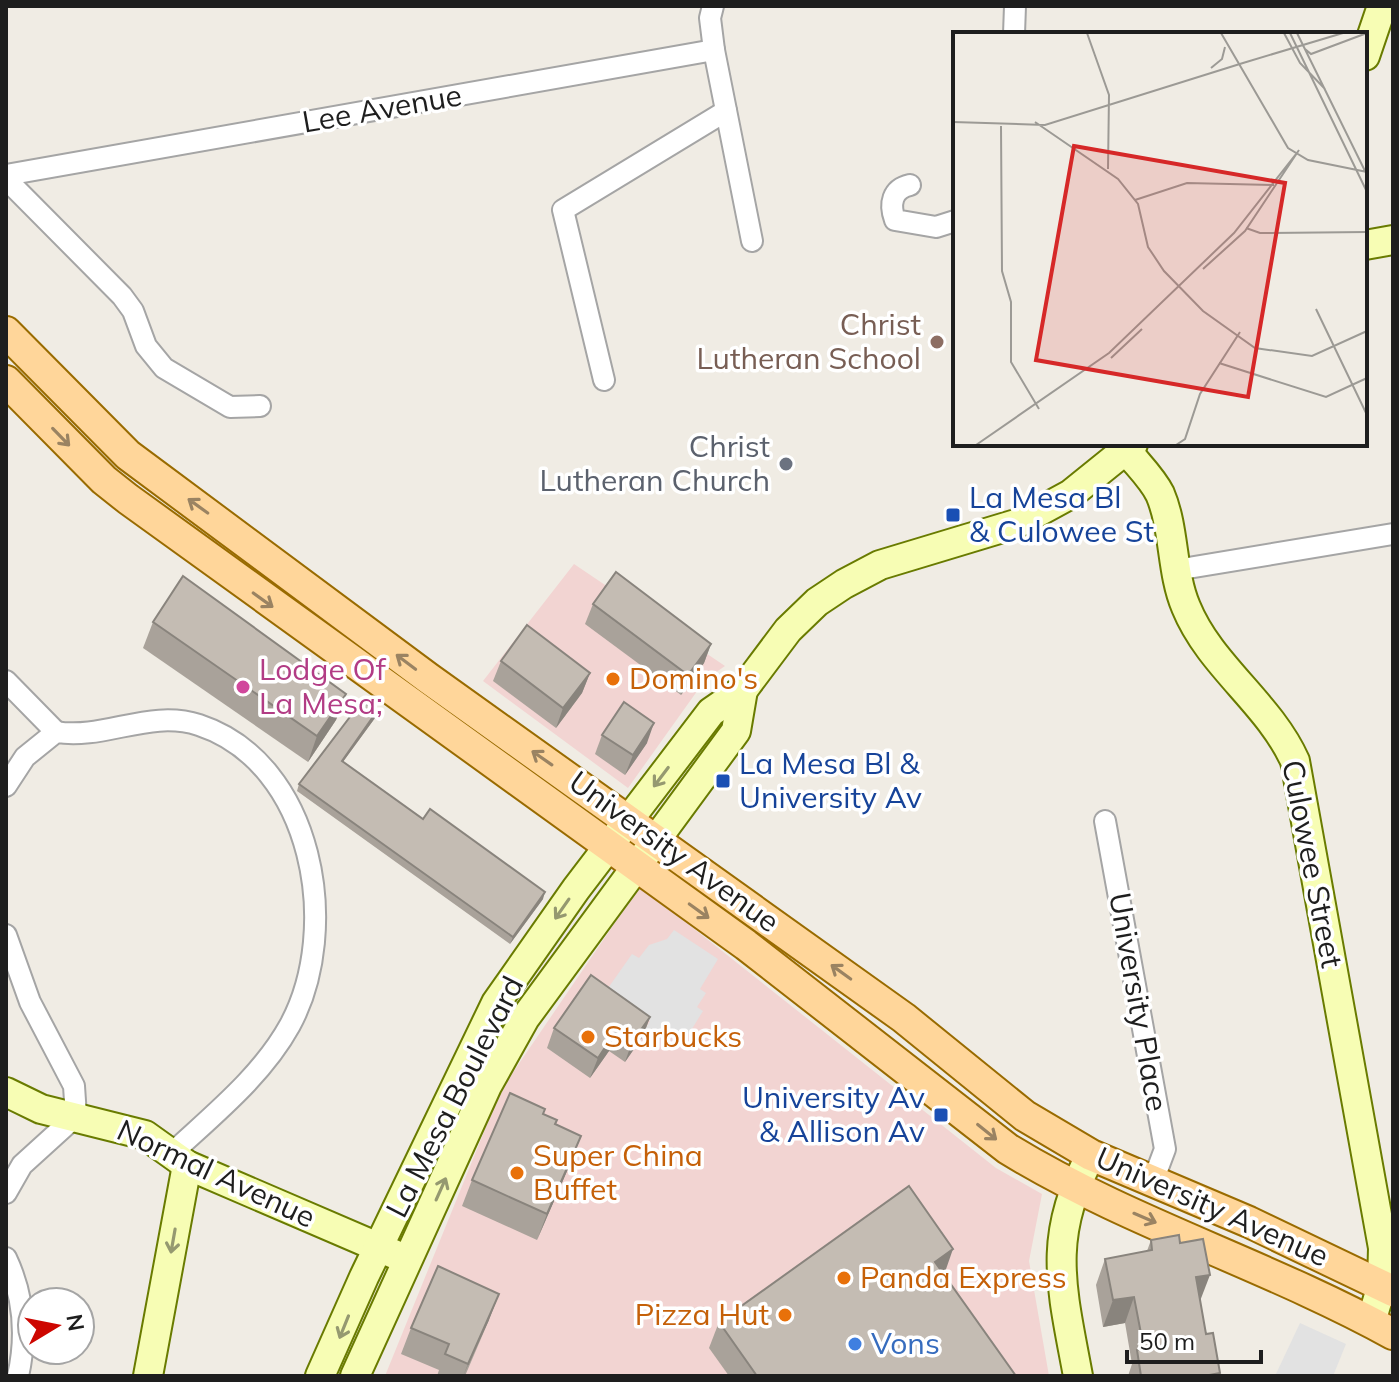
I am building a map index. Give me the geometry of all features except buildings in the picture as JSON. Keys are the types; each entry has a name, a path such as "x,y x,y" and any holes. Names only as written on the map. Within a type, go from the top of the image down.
{"main road":[{"path":"1367,50 1382,6"},
{"path":"1367,245 1393,240"},
{"name":"University Avenue","path":"6,332 128,455 428,678 904,1018 1025,1116 1091,1155 1388,1288"},
{"name":"University Avenue","path":"6,381 104,480 128,499 635,865 870,1039 1008,1149 1074,1186 1240,1258 1382,1328"},
{"name":"La Mesa Boulevard","path":"320,1376 378,1247 496,1003 609,846 711,712 743,690 788,630 817,602 844,584 880,565 1016,524 1071,494 1130,447"},
{"name":"Culowee Street","path":"1130,447 1161,497 1186,607 1205,641 1285,739 1295,761 1383,1248 1388,1288 1382,1328"},
{"name":"La Mesa Boulevard","path":"355,1376 487,1086 525,1018 736,731 743,690"},
{"name":"Normal Avenue","path":"6,1092 41,1109 145,1135 179,1159 408,1260"},
{"path":"1078,1376 1060,1278 1066,1216 1074,1186 1091,1155"},
{"path":"148,1376 179,1159"}],"street":[{"path":"713,6 710,18 714,50 752,241"},
{"path":"1014,32 1015,6"},
{"name":"Lee Avenue","path":"6,177 714,50"},
{"path":"604,380 563,210 726,111"},
{"path":"6,177 122,296 133,311 146,346 164,368 230,407 260,406"},
{"path":"910,185 902,187 894,195 891,209 895,220 936,227 953,222"},
{"path":"1176,570 1393,534"},
{"path":"6,681 56,732 81,736 143,720 162,719 195,724 223,736 254,761 283,799 311,866 317,912 313,958 290,1024 249,1080 179,1159"},
{"path":"6,786 25,757 56,732"},
{"name":"University Place","path":"1105,821 1165,1149 1153,1181"},
{"path":"6,935 30,1002 74,1086 76,1116 22,1165 6,1193"},
{"path":"6,1258 16,1280 24,1332 18,1376"}],"shaded area":[{"path":"574,564 725,666 705,680 628,788 483,681"},
{"path":"640,886 996,1168 1042,1194 1029,1261 1049,1376 385,1376 501,1090"},
{"path":"674,930 718,959 700,989 706,993 697,1007 703,1011 682,1045 661,1030 654,1042 642,1034 650,1021 606,991 632,954 639,958 649,945 667,939"},
{"path":"1300,1323 1346,1344 1333,1376 1275,1376"}],"place":[{"name":"Christ Lutheran School","path":"937,342"},
{"name":"Christ Lutheran Church","path":"786,464"},
{"name":"La Mesa Bl & Culowee St","path":"953,515"},
{"name":"Domino's","path":"613,679"},
{"name":"Lodge Of La Mesa;","path":"243,687"},
{"name":"La Mesa Bl & University Av","path":"723,781"},
{"name":"Starbucks","path":"588,1037"},
{"name":"University Av & Allison Av","path":"941,1115"},
{"name":"Super China Buffet","path":"517,1173"},
{"name":"Panda Express","path":"844,1278"},
{"name":"Pizza Hut","path":"785,1315"},
{"name":"Vons","path":"855,1344"}]}
